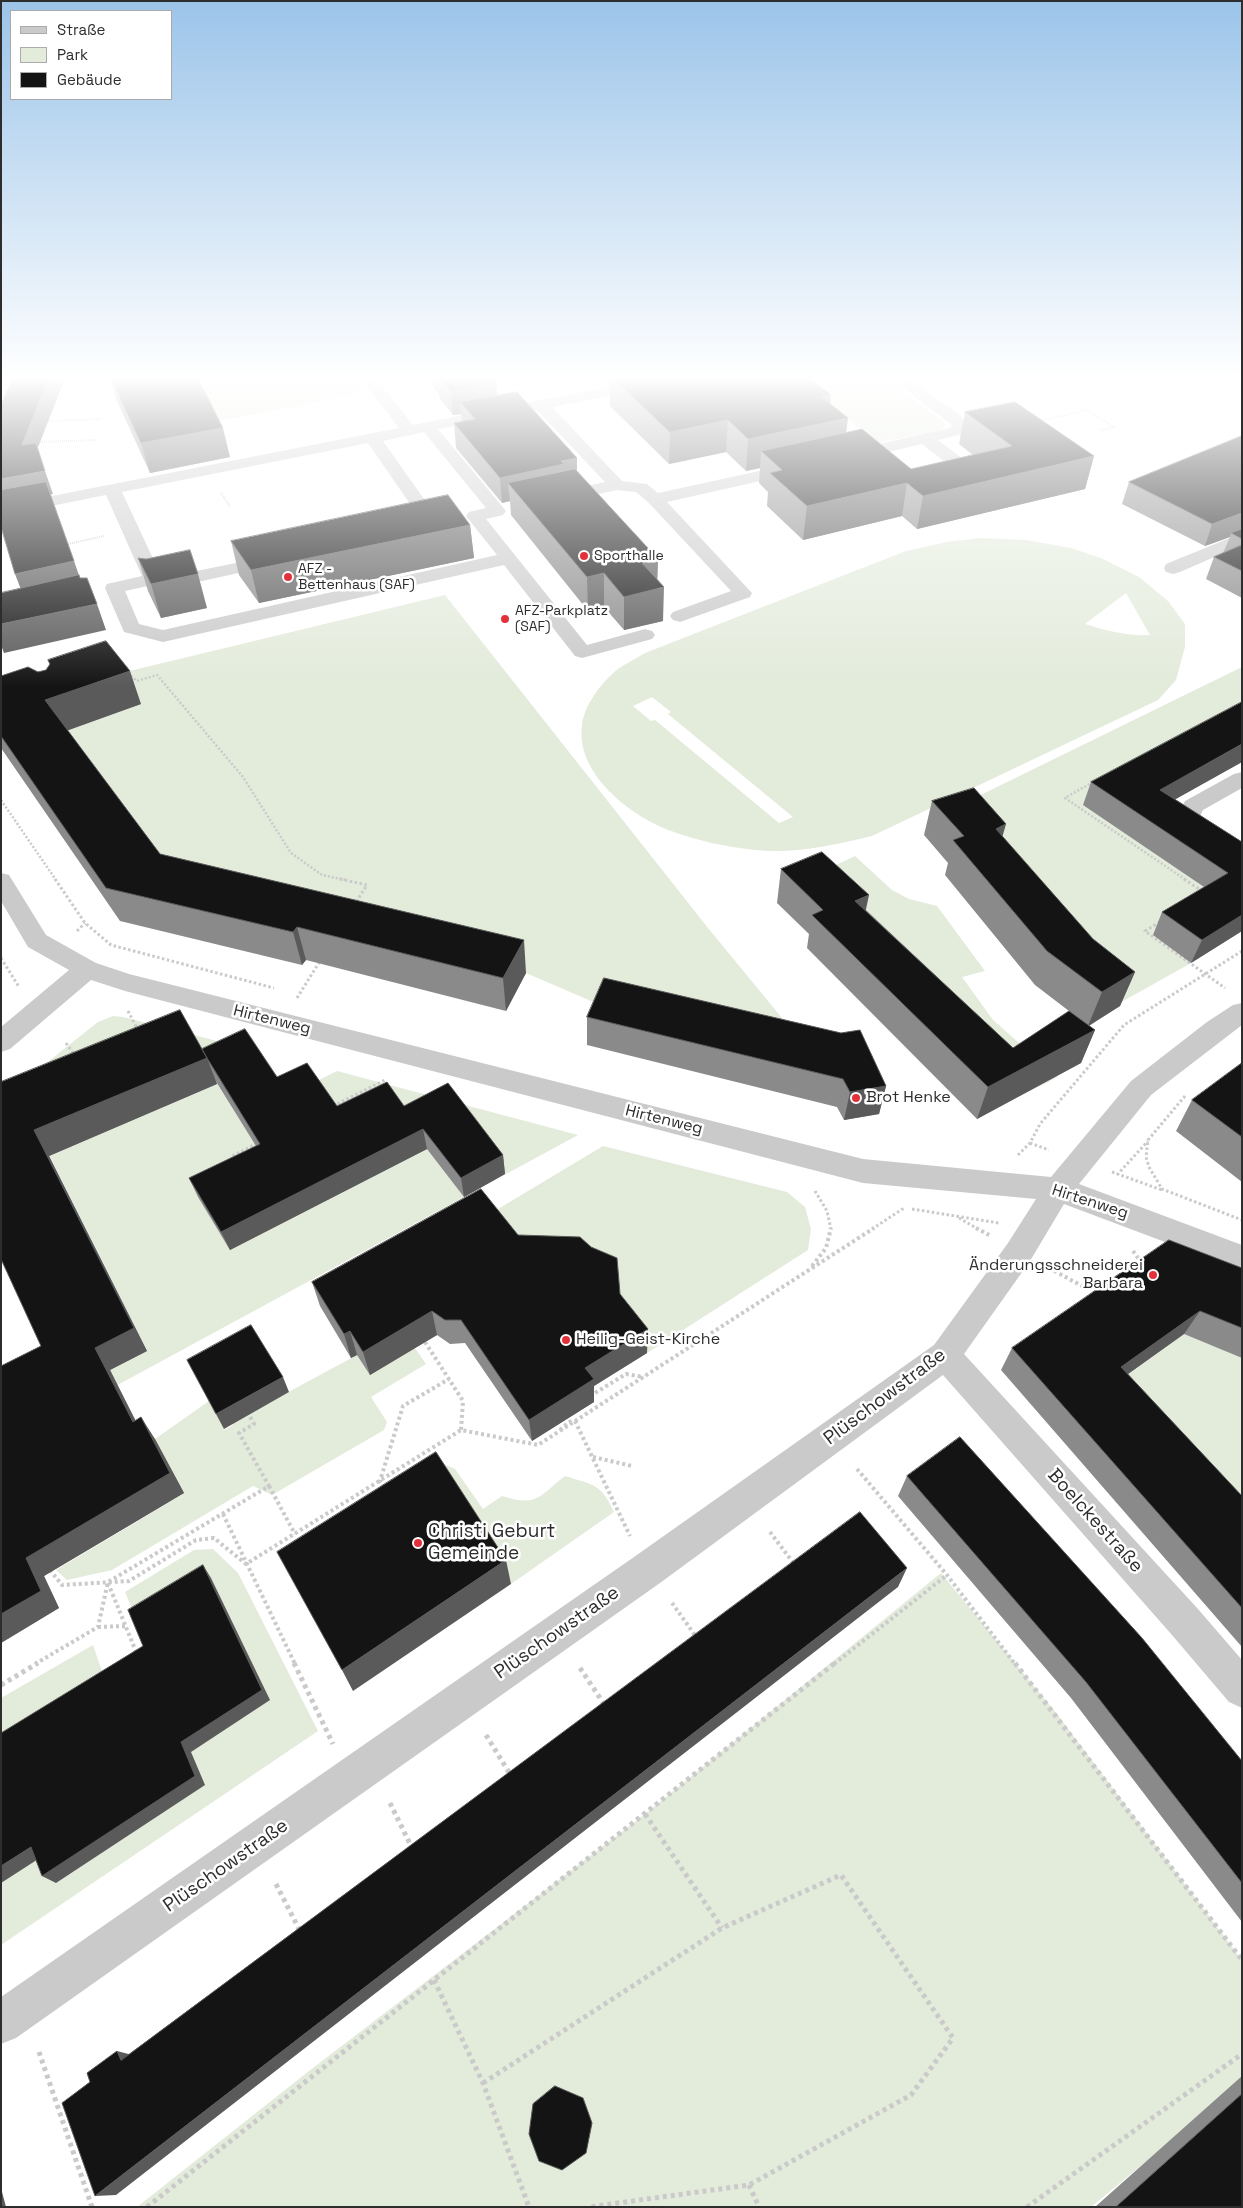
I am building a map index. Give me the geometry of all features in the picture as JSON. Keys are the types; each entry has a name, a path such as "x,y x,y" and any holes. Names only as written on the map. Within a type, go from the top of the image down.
{"street":[{"path":"1,511 120,497 187,481"},
{"path":"416,481 455,521 508,558 582,652 646,635"},
{"path":"472,481 497,511"},
{"path":"613,481 617,485"},
{"path":"655,499 737,481"},
{"path":"543,501 617,485 641,488 655,499 743,593 680,616"},
{"path":"120,497 131,531 156,585 214,568 291,556"},
{"path":"415,530 515,507"},
{"path":"1173,568 1242,538"},
{"path":"114,588 131,628 163,636 508,558"},
{"path":"96,592 153,579"},
{"path":"1242,779 1193,806 1188,818 1242,853"},
{"name":"Hirtenweg","path":"1,881 37,941 87,969 125,982 863,1171 1058,1189 1242,1258"},
{"path":"1,1042 87,969"},
{"name":"Plüschowstraße","path":"1,2023 646,1570 945,1355 1019,1252 1058,1189 1141,1088 1216,1029 1236,1002"},
{"name":"Boelckestraße","path":"945,1355 1125,1555 1242,1689"}],"path":[{"path":"68,544 131,531"},
{"path":"129,675 137,681 158,675 243,777 291,853 322,876 367,885 351,910"},
{"path":"1098,780 1065,798 1206,894"},
{"path":"1,800 85,923 111,945 281,990"},
{"path":"1168,917 1145,931 1205,974 1236,1002"},
{"path":"1014,1158 1025,1150 1040,1124 1124,1025 1242,951"},
{"path":"295,1001 320,961"},
{"path":"290,992 309,997"},
{"path":"126,1007 142,1038"},
{"path":"66,1043 79,1064"},
{"path":"329,1108 426,1059"},
{"path":"1187,1094 1148,1140 1146,1157 1149,1167 1162,1190 1242,1220"},
{"path":"236,1162 232,1156 267,1138"},
{"path":"808,1270 821,1256 830,1239 831,1221 825,1203 811,1187"},
{"path":"246,1564 462,1430 538,1445 904,1208"},
{"path":"1132,1249 1147,1269"},
{"path":"425,1342 464,1402 462,1430"},
{"path":"590,1396 626,1374 644,1377"},
{"path":"380,1480 404,1406 448,1379"},
{"path":"248,1413 254,1424 239,1432 295,1534"},
{"path":"575,1421 646,1570"},
{"path":"592,1456 632,1466"},
{"path":"856,1469 947,1575 1242,1960"},
{"path":"380,1480 388,1492"},
{"path":"98,1627 108,1582 270,1486"},
{"path":"223,1514 349,1779"},
{"path":"770,1532 800,1572"},
{"path":"45,1564 62,1585 129,1581 196,1540 214,1538 246,1564"},
{"path":"147,2207 947,1575"},
{"path":"108,1582 139,1657"},
{"path":"672,1603 702,1645"},
{"path":"1,1684 98,1627 126,1626"},
{"path":"580,1668 605,1705"},
{"path":"486,1735 515,1784"},
{"path":"390,1803 416,1858"},
{"path":"645,1814 722,1928"},
{"path":"483,2083 722,1928 840,1875 952,2038 911,2095 749,2184 589,2207"},
{"path":"276,1884 304,1941"},
{"path":"434,1980 483,2083 529,2207"},
{"path":"40,2052 92,2207"},
{"path":"1027,2207 1242,2054"},
{"path":"749,2184 759,2207"}],"green space":[{"path":"980,538 1026,540 1071,548 1101,558 1139,577 1168,601 1185,624 1185,647 1176,680 1158,700 872,836 815,848 785,851 756,850 713,843 681,835 655,824 623,804 596,776 587,760 582,743 583,718 596,692 622,666 645,653 906,551 947,542","holes":["1126,593 1150,635 1133,635 1085,624","652,697 671,712 668,714 793,817 779,823 655,720 651,721 633,706"]},
{"path":"445,595 708,928 814,1057 605,1007 526,973 171,887 58,734 141,704 117,674"},
{"path":"1242,667 1242,719 1084,805 1217,896 1153,935 1191,963 1118,1004 950,810"},
{"path":"855,856 892,890 909,899 937,906 985,971 962,977 993,1020 1058,1077 1018,1097 849,934 811,877"},
{"path":"113,1016 252,1050 1,1099 98,1022"},
{"path":"337,1071 578,1135 55,1419 1,1426 147,1351 49,1155 217,1084 252,1139 313,1083"},
{"path":"603,1146 787,1192 805,1207 811,1229 808,1250 647,1353 620,1318 559,1262 483,1218"},
{"path":"1184,1334 1242,1358 1242,1535 1107,1389"},
{"path":"415,1348 426,1364 371,1397 387,1422 384,1430 272,1495 253,1486 112,1570 67,1580 56,1570 183,1494 155,1439 209,1401 225,1430 233,1425 233,1422 357,1355"},
{"path":"441,1463 455,1469 483,1509 502,1496 523,1500 537,1498 565,1476 595,1486 605,1495 614,1512 511,1584"},
{"path":"213,1549 238,1573 318,1731 1,1945 1,1698 93,1645 107,1686 153,1658 125,1592 194,1550"},
{"path":"941,1573 1057,1714 1242,1960 1242,2082 1091,2207 137,2207 309,2071 645,1814"}],"building":[{"path":"517,481 586,481 658,559 642,563 664,587 624,597 604,573 587,577 508,483"},
{"path":"779,481 987,481 923,496 907,483 807,506"},
{"path":"1242,481 1242,513 1212,524 1129,482"},
{"path":"46,482 74,561 15,574 1,527 1,490"},
{"path":"448,495 470,525 251,570 231,541"},
{"path":"1242,529 1242,539 1231,533"},
{"path":"1242,545 1242,571 1214,557"},
{"path":"190,550 198,574 151,584 138,558 146,559"},
{"path":"79,575 80,578 87,578 97,604 1,624 1,593"},
{"path":"106,641 130,671 45,700 160,854 524,940 503,978 297,927 293,932 106,888 1,736 1,676 28,667 38,672 46,670 50,664 48,660"},
{"path":"1242,702 1242,744 1160,790 1242,842 1242,915 1202,940 1162,912 1228,873 1091,782"},
{"path":"974,788 1006,824 996,829 1093,939 1135,972 1102,992 1047,951 953,840 964,836 932,801"},
{"path":"822,852 869,895 855,901 1013,1048 1069,1011 1095,1030 988,1087 812,915 823,910 781,869"},
{"path":"604,978 841,1033 860,1030 886,1086 850,1092 843,1079 587,1017"},
{"path":"180,1010 207,1058 34,1130 134,1328 95,1348 133,1422 141,1417 170,1473 26,1558 41,1591 1,1614 1,1366 41,1346 1,1259 1,1082"},
{"path":"245,1029 277,1077 307,1063 337,1106 387,1082 404,1106 448,1083 503,1155 461,1178 423,1129 221,1232 189,1178 260,1144 202,1049"},
{"path":"1242,1063 1242,1137 1192,1100"},
{"path":"481,1189 518,1235 580,1237 591,1247 617,1258 620,1294 648,1329 585,1368 594,1379 529,1420 461,1320 445,1320 432,1311 363,1352 350,1331 344,1334 312,1282"},
{"path":"1169,1240 1242,1268 1242,1328 1200,1311 1121,1367 1242,1496 1242,1608 1012,1348"},
{"path":"251,1325 283,1377 216,1414 187,1360"},
{"path":"960,1437 1142,1638 1242,1761 1242,1883 1086,1682 907,1476"},
{"path":"436,1452 506,1560 342,1670 277,1552"},
{"path":"860,1512 907,1568 95,2196 62,2103 90,2082 87,2073 117,2051 121,2060"},
{"path":"203,1565 262,1690 181,1742 195,1776 42,1876 31,1847 1,1866 1,1733 143,1646 128,1610"},
{"path":"555,2086 583,2098 592,2123 586,2153 562,2170 539,2161 529,2134 533,2104"},
{"path":"1242,2094 1242,2207 1116,2207"}],"place":[{"name":"Sporthalle","path":"584,556"},
{"name":"AFZ - Bettenhaus (SAF)","path":"288,577"},
{"name":"AFZ-Parkplatz (SAF)","path":"505,619"},
{"name":"Brot Henke","path":"856,1098"},
{"name":"Änderungsschneiderei Barbara","path":"1153,1275"},
{"name":"Heilig-Geist-Kirche","path":"566,1340"},
{"name":"Christi Geburt Gemeinde","path":"418,1543"}]}
